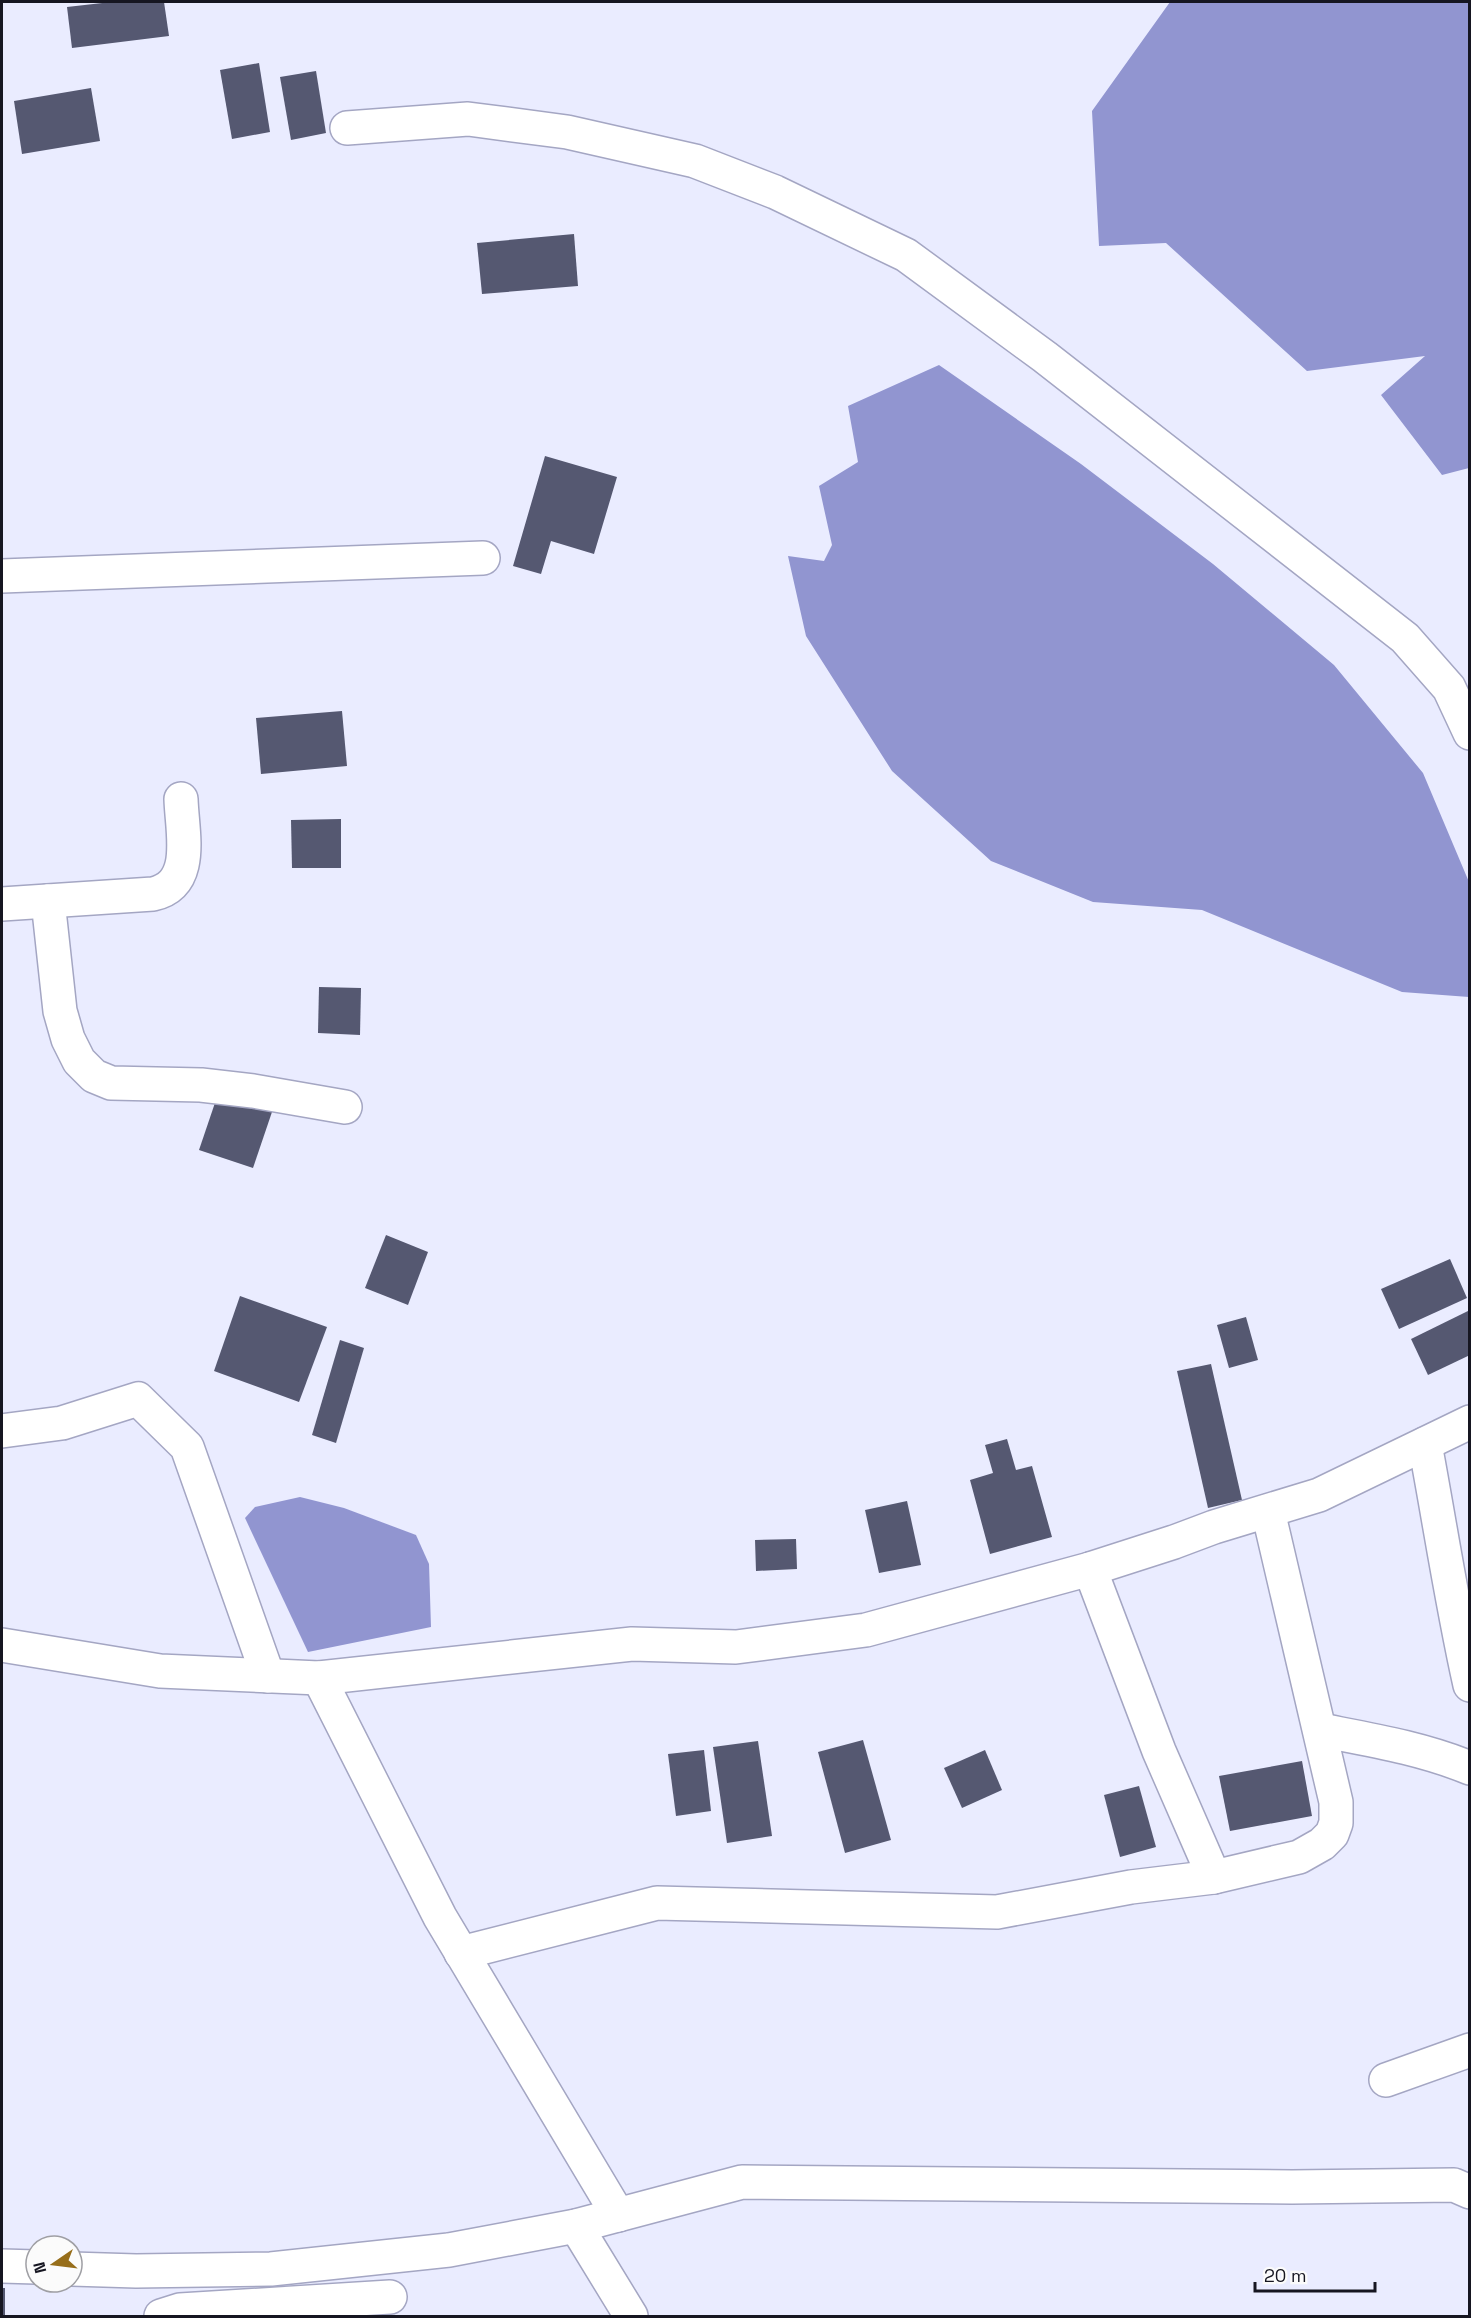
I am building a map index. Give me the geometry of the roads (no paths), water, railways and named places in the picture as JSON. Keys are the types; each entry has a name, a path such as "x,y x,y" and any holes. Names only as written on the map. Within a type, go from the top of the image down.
{"street":[{"path":"347,128 468,119 590,137 695,161 775,192 906,255 1045,357 1406,638 1449,688 1470,733"},
{"path":"2,576 483,558"},
{"path":"2,904 153,894 172,886 179,879 183,865 181,799"},
{"path":"48,902 60,1011 68,1039 79,1061 94,1076 111,1083 201,1085 253,1091 345,1107"},
{"path":"2,1431 62,1423 138,1399 188,1447 268,1676"},
{"path":"2,1645 160,1671 319,1678 632,1644 736,1647 866,1630 1090,1569 1214,1527 1319,1495 1470,1422"},
{"path":"1425,1444 1446,1554 1455,1618 1470,1685"},
{"path":"461,1953 657,1903 997,1912 1131,1887 1214,1877 1299,1857 1322,1845 1332,1834 1336,1823 1336,1802 1268,1511"},
{"path":"1090,1569 1159,1751 1214,1877"},
{"path":"319,1678 440,1917 618,2215"},
{"path":"1320,1730 1399,1744 1470,1768"},
{"path":"1386,2080 1470,2050"},
{"path":"84,2269 271,2269 449,2250 576,2226 742,2182 1292,2187 1454,2185 1470,2192"},
{"path":"576,2226 631,2316"},
{"path":"161,2316 180,2310 391,2307 386,2257"},
{"path":"2,2266 24,2267"}],"water":[{"path":"1170,2 1469,2 1469,468 1442,475 1381,395 1425,356 1307,371 1166,243 1099,246 1092,111"},
{"path":"939,365 1081,464 1213,564 1334,665 1423,773 1469,882 1469,997 1402,992 1202,910 1093,902 991,861 892,771 806,636 788,556 824,561 832,545 819,486 858,462 848,406"},
{"path":"300,1497 344,1508 416,1535 429,1564 431,1627 308,1652 245,1518 255,1507"}]}
